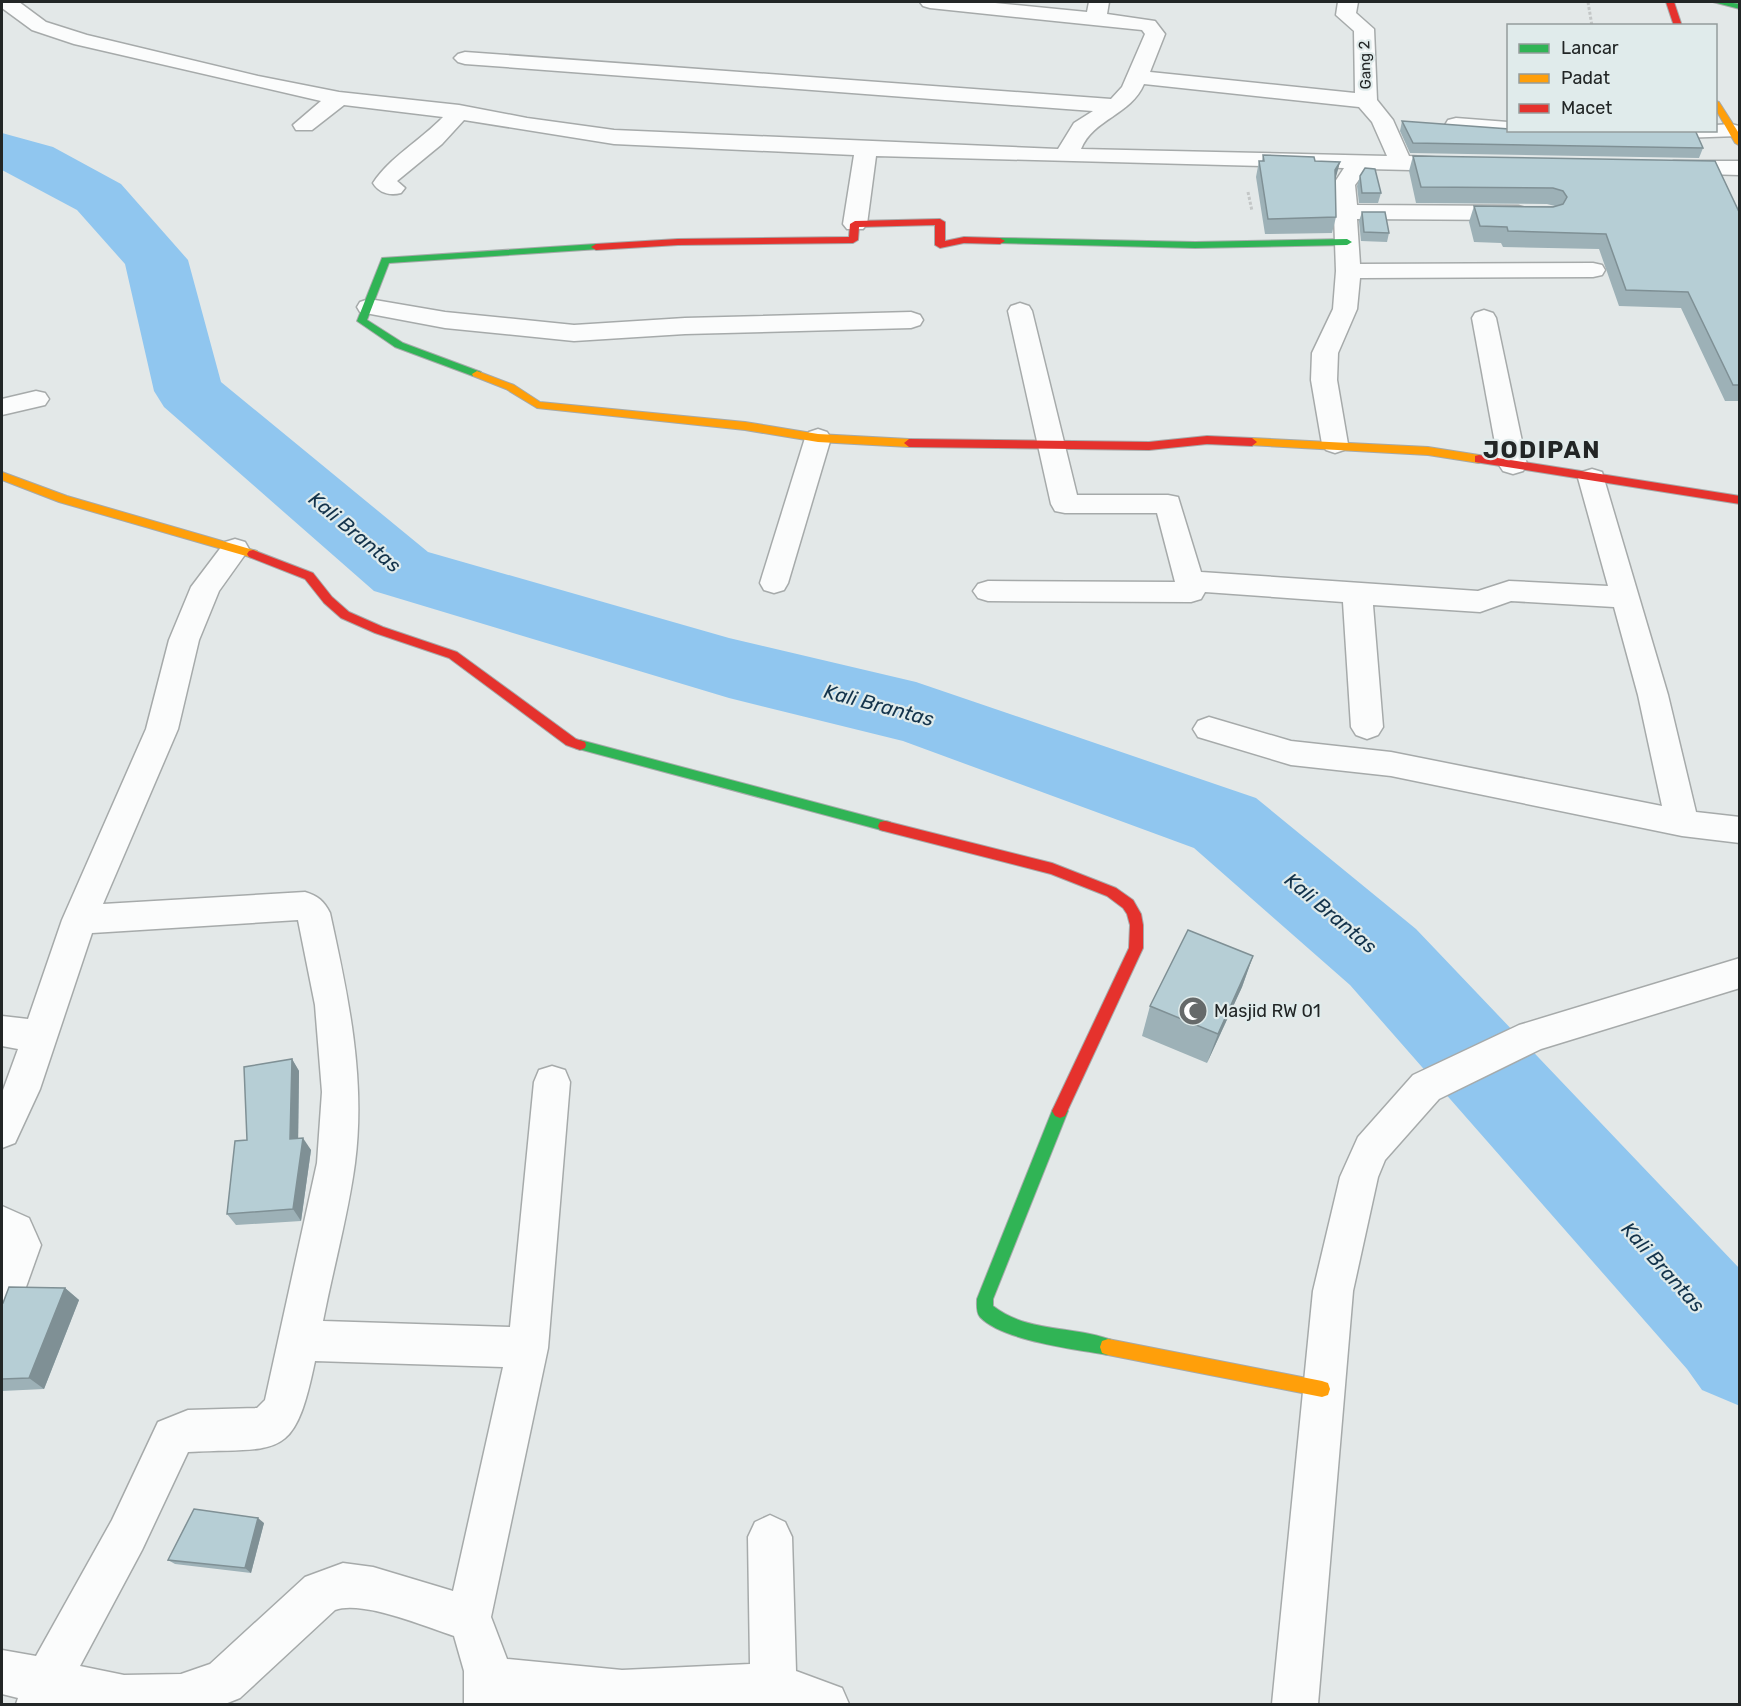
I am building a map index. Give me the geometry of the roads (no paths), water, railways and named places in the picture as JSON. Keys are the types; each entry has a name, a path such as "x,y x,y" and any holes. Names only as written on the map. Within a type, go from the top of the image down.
{"street":[{"path":"7,2 39,26 81,40 339,98 459,112 527,125 614,137 867,149 1471,164"},
{"path":"930,2 1097,10 1148,25 1155,30 1139,77 1115,106 1082,128 1075,136 1067,155"},
{"name":"Gang 2","path":"1348,2 1346,15 1364,29 1366,101 1382,120 1401,163"},
{"path":"1670,2 1677,24"},
{"path":"1717,2 1740,7"},
{"path":"465,57 1115,106"},
{"path":"1139,77 1366,101"},
{"path":"304,125 339,98"},
{"path":"1717,106 1735,137"},
{"path":"393,188 384,183 388,177 434,140 459,112"},
{"path":"1382,120 1405,121"},
{"path":"1440,124 1507,129"},
{"path":"1626,132 1735,137"},
{"path":"867,149 853,240 678,242 385,260 362,321 399,345 510,387 537,405 745,426 818,438 891,443 1149,446 1207,440 1335,444 1428,451 1740,500"},
{"path":"1335,444 1324,380 1325,353 1345,309 1348,271 1344,185 1360,162"},
{"path":"1647,168 1740,168"},
{"path":"1346,212 1535,213"},
{"path":"855,224 940,222 940,245 963,240 1258,244 1347,242"},
{"path":"1348,271 1593,270"},
{"path":"369,307 446,320 574,333 685,326 910,320"},
{"path":"988,591 1191,592 1168,504 1065,504 1020,311"},
{"path":"1484,318 1513,465"},
{"path":"2,407 36,399"},
{"path":"774,583 818,438"},
{"path":"2,476 63,499 274,560 309,576 328,600 345,615 453,655 571,742 802,805 1068,873 1104,886 1127,902 1138,917 1140,931 1136,948 1063,1103 985,1299 985,1310 994,1319 1044,1334 1322,1389"},
{"path":"1592,478 1653,695 1682,823"},
{"path":"2,1131 22,1089 79,920 162,729 184,640 206,587 235,549"},
{"path":"1189,581 1480,602 1509,591 1625,597"},
{"path":"1357,593 1367,727"},
{"path":"1209,729 1291,753 1391,764 1682,823 1740,830"},
{"path":"43,1693 127,1536 173,1437 188,1431 265,1429 280,1415 285,1402 336,1163 340,1092 333,1005 313,914 305,906 79,920"},
{"path":"1295,1704 1322,1389 1333,1291 1359,1177 1371,1149 1426,1087 1532,1036 1740,973"},
{"path":"2,1031 40,1036"},
{"path":"552,1082 528,1348 469,1618 483,1646 488,1692 773,1695 826,1704"},
{"path":"2,1224 13,1227 21,1236 22,1245 2,1301"},
{"path":"298,1340 528,1348"},
{"path":"770,1538 773,1695"},
{"path":"2,1672 43,1693 124,1698 181,1697 224,1682 321,1593 343,1585 373,1589 469,1618"}],"water":[{"path":"2,137 24,146 3,164 2,164"}],"waterway":[{"name":"Kali Brantas","path":"2,151 32,160 99,197 156,260 189,391 401,572 729,668 916,713 1225,823 1383,957 1725,1331 1740,1352"}],"place":[{"name":"Masjid RW 01","path":"1193,1011"}],"district":[{"name":"JODIPAN","path":"1542,450"}]}
